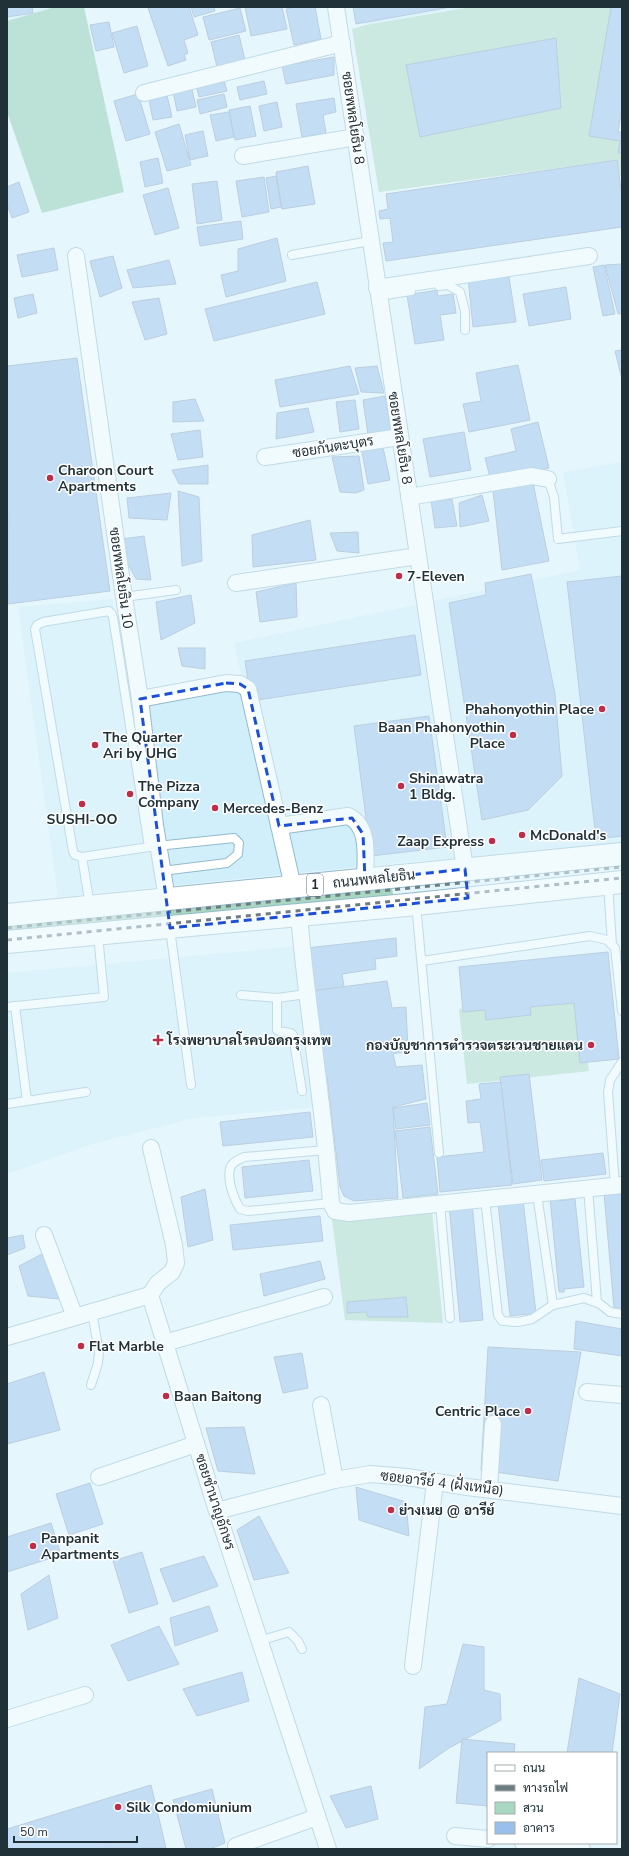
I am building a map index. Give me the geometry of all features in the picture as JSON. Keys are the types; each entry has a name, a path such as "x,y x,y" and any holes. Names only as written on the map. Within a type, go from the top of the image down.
{"main road":[{"name":"ถนนพหลโยธิน","path":"7,915 622,854"},
{"path":"465,869 468,898"},
{"path":"404,876 412,904"},
{"name":"ถนนพหลโยธิน","path":"7,942 170,928 615,883"},
{"path":"166,899 170,928"}],"street":[{"name":"ซอยพหลโยธิน 8","path":"336,7 465,869"},
{"path":"144,93 342,43"},
{"path":"243,156 356,137"},
{"name":"ซอยพหลโยธิน 10","path":"76,256 94,419 140,699 154,846 162,871 166,899"},
{"path":"378,292 589,256"},
{"name":"ซอยกันตะบุตร","path":"265,457 400,437"},
{"path":"409,497 532,476 548,479"},
{"path":"236,583 418,556"},
{"path":"140,699 226,683 240,684 248,689 293,887"},
{"path":"279,826 348,816 357,821 363,834 365,880"},
{"path":"299,915 331,1203 335,1211 350,1213 619,1185"},
{"path":"7,1337 150,1295 158,1283 172,1272 176,1264 174,1245 150,1148"},
{"path":"44,1234 75,1317"},
{"name":"ซอยชำนาญอักษร","path":"150,1295 217,1511 328,1849"},
{"path":"165,1343 324,1297"},
{"path":"587,1392 622,1395"},
{"path":"321,1405 335,1480"},
{"path":"489,1489 493,1424"},
{"path":"100,1477 196,1444"},
{"name":"ซอยอารีย์ 4 (ฝั่งเหนือ)","path":"217,1511 335,1480 370,1474 407,1477 435,1482 622,1506"},
{"path":"413,1666 435,1482"},
{"path":"7,1719 85,1696"},
{"path":"236,1846 317,1817"},
{"path":"455,1836 487,1839"},
{"path":"533,1844 582,1849"}],"lane":[{"path":"292,255 370,241"},
{"path":"378,292 448,285 460,292 465,311 465,330"},
{"path":"548,479 554,497 558,539 622,531"},
{"path":"124,597 176,590"},
{"path":"154,846 112,613 106,612 43,622 37,625 35,629 73,851 75,855 82,857 154,846 234,838 239,843 238,854 227,863 162,871"},
{"path":"82,857 90,906"},
{"path":"612,945 615,883"},
{"path":"412,904 422,961 439,1153"},
{"path":"170,928 191,1085"},
{"path":"27,1101 11,1006 104,997 98,934"},
{"path":"422,961 590,936 607,940 615,948 622,1011"},
{"path":"241,995 277,998 307,994"},
{"path":"277,998 277,1029 279,1032 293,1034 302,1092"},
{"path":"619,1185 608,1092 610,1080 622,1062"},
{"path":"7,1104 86,1092"},
{"path":"326,1150 244,1157 234,1162 230,1168 232,1196 240,1208 248,1211 331,1203"},
{"path":"588,1188 597,1302"},
{"path":"537,1194 553,1305"},
{"path":"485,1199 498,1315 502,1321 518,1322 532,1319 553,1305 584,1298 597,1302 610,1312 622,1314"},
{"path":"440,1204 450,1318"},
{"path":"90,1385 98,1363 99,1352 92,1312"},
{"path":"260,1640 289,1632 298,1641 302,1649"}],"highlighted area":[{"path":"226,683 240,684 248,689 279,826 352,818 363,834 365,880 465,869 468,898 170,928 140,699"}],"shaded area":[{"path":"7,7 55,7 7,21"},
{"path":"363,7 472,7 366,25"},
{"path":"622,462 622,846 408,862 58,897 18,607 112,599 131,693 242,679 234,643 580,570 563,472"},
{"name":"โรงพยาบาลโรคปอดกรุงเทพ","path":"298,946 318,1107 194,1118 92,1144 7,1174 7,973"}],"green space":[{"path":"55,7 84,7 124,192 42,213 7,112 7,21"},
{"path":"472,7 616,7 594,126 622,134 622,176 620,176 617,160 379,192 352,29 366,25"},
{"path":"392,887 393,894 391,900 7,938 7,922"},
{"path":"580,996 589,1071 467,1084 459,1009"},
{"path":"432,1211 443,1323 345,1320 332,1219"}],"building":[{"path":"7,7 32,7 33,13 7,17"},
{"path":"189,7 198,35 184,40 188,53 184,55 186,60 168,66 148,8"},
{"path":"191,7 214,7 215,11 194,17"},
{"path":"245,7 282,7 287,29 251,36"},
{"path":"296,7 315,7 321,39 294,45 286,9"},
{"path":"353,7 451,7 356,24"},
{"path":"611,7 622,7 622,108 618,132 622,132 622,153 618,153 620,141 589,136"},
{"path":"240,8 246,31 209,40 203,17"},
{"path":"109,22 114,47 96,51 90,25"},
{"path":"137,26 148,66 124,73 112,33"},
{"path":"239,35 245,60 217,67 211,42"},
{"path":"556,38 561,108 420,137 406,65"},
{"path":"334,57 334,75 286,84 282,66"},
{"path":"223,77 227,91 199,97 196,84"},
{"path":"190,81 196,107 177,111 172,86"},
{"path":"264,81 267,94 240,100 237,87"},
{"path":"166,91 172,117 153,120 148,95"},
{"path":"138,94 150,134 126,141 114,101"},
{"path":"224,94 227,107 200,114 197,100"},
{"path":"334,98 336,112 323,115 326,133 302,137 296,104"},
{"path":"277,102 282,127 264,131 259,106"},
{"path":"250,106 256,136 235,140 229,110"},
{"path":"229,112 234,137 216,141 210,115"},
{"path":"179,124 191,165 167,171 155,132"},
{"path":"203,131 208,156 190,160 185,135"},
{"path":"158,158 163,183 145,187 140,162"},
{"path":"617,160 622,196 622,227 386,261 383,243 393,242 390,218 380,219 379,211 388,209 386,194"},
{"path":"308,166 315,204 282,209 276,172"},
{"path":"276,176 281,207 271,209 266,178"},
{"path":"264,177 269,212 242,217 236,181"},
{"path":"217,181 222,220 197,224 192,184"},
{"path":"19,182 29,212 12,218 7,204 7,187"},
{"path":"168,188 179,228 155,235 143,195"},
{"path":"241,221 243,239 200,246 197,227"},
{"path":"277,238 286,281 226,297 221,275 238,271 238,249"},
{"path":"54,248 58,270 22,277 17,255"},
{"path":"113,256 122,288 100,297 90,261"},
{"path":"169,260 176,284 133,288 127,270"},
{"path":"622,264 622,313 618,314 605,265"},
{"path":"604,265 615,314 603,316 593,267"},
{"path":"509,277 516,322 473,327 468,278"},
{"path":"317,282 325,314 214,341 205,309"},
{"path":"566,287 571,319 529,326 523,294"},
{"path":"437,290 438,296 453,294 456,313 440,315 444,340 415,344 407,295"},
{"path":"33,294 37,313 18,318 14,298"},
{"path":"159,298 167,334 145,340 132,302"},
{"path":"622,350 622,379 615,351"},
{"name":"Charoon Court Apartments","path":"77,358 110,591 8,604 7,366"},
{"path":"518,365 530,420 469,432 463,404 481,401 476,373"},
{"path":"350,366 359,394 280,407 275,380"},
{"path":"377,366 384,393 361,392 355,368"},
{"path":"385,396 391,431 368,435 363,400"},
{"path":"195,399 204,421 173,422 173,402"},
{"path":"355,400 359,429 340,432 336,402"},
{"path":"308,408 314,432 276,439 277,413"},
{"path":"538,422 549,468 491,481 485,458 516,451 511,429"},
{"path":"200,430 203,457 178,460 171,434"},
{"path":"464,432 471,470 430,477 423,439"},
{"path":"382,443 390,480 368,484 361,447"},
{"path":"359,456 364,490 356,493 340,492 332,457"},
{"path":"208,465 208,484 179,484 172,470"},
{"path":"533,483 549,561 502,570 493,491"},
{"path":"178,491 199,497 202,561 182,566"},
{"path":"171,493 167,520 129,518 127,498"},
{"path":"482,495 489,521 460,527 459,503"},
{"path":"452,499 457,526 435,528 431,500"},
{"path":"310,520 316,560 253,567 252,535"},
{"path":"358,532 359,553 337,551 330,533"},
{"path":"144,536 151,580 136,579 115,540"},
{"name":"Baan Phahonyothin Place","path":"531,574 555,694 562,776 528,810 482,820 449,603 486,595 485,583"},
{"name":"Phahonyothin Place","path":"622,576 622,836 596,839 567,582"},
{"path":"296,583 297,617 260,622 256,592"},
{"path":"191,595 195,623 161,640 156,602"},
{"path":"415,635 421,675 251,701 245,661"},
{"path":"178,648 205,648 205,669 182,666"},
{"name":"Shinawatra 1 Bldg.","path":"429,716 447,847 371,856 354,726"},
{"path":"396,938 397,956 375,959 376,969 342,974 344,987 311,991 307,948"},
{"path":"608,952 619,1059 580,1063 574,1003 530,1007 531,1015 486,1020 485,1010 463,1012 459,967"},
{"path":"387,981 392,1008 406,1007 408,1051 393,1054 396,1067 422,1065 426,1099 393,1107 398,1198 354,1201 344,1196 340,1187 327,1076 322,1077 311,991"},
{"path":"529,1074 542,1180 513,1184 500,1077"},
{"path":"501,1082 512,1185 440,1192 437,1157 484,1152 480,1122 468,1123 466,1101 481,1099 479,1084"},
{"path":"427,1103 430,1125 396,1129 393,1108"},
{"path":"310,1112 313,1137 223,1146 220,1122"},
{"path":"430,1127 438,1194 403,1198 395,1131"},
{"path":"603,1153 606,1174 544,1181 541,1160"},
{"path":"309,1160 313,1191 245,1198 242,1167"},
{"path":"205,1189 213,1240 188,1247 181,1197"},
{"path":"622,1191 622,1308 614,1308 604,1193"},
{"path":"557,1197 557,1201 575,1199 584,1287 564,1289 564,1292 559,1292 550,1198"},
{"path":"523,1200 536,1313 510,1316 498,1203"},
{"path":"472,1203 483,1320 460,1322 449,1205"},
{"path":"320,1216 323,1241 233,1250 230,1225"},
{"path":"23,1235 25,1248 7,1255 7,1238"},
{"path":"42,1254 59,1299 28,1296 19,1266"},
{"path":"320,1261 325,1279 264,1296 260,1274"},
{"path":"406,1297 408,1317 368,1317 366,1312 347,1313 347,1302"},
{"path":"576,1321 622,1329 622,1356 574,1349"},
{"name":"Centric Place","path":"488,1347 581,1352 558,1481 481,1470"},
{"path":"302,1353 308,1388 283,1393 274,1357"},
{"path":"44,1372 60,1430 7,1444 7,1384"},
{"path":"244,1427 255,1474 218,1471 206,1428"},
{"path":"90,1483 103,1524 69,1535 56,1494"},
{"path":"356,1487 406,1502 409,1536 359,1520"},
{"path":"259,1516 289,1573 254,1580 237,1530"},
{"name":"Panpanit Apartments","path":"51,1523 61,1555 7,1572 7,1537"},
{"path":"142,1552 158,1604 129,1613 113,1561"},
{"path":"204,1556 218,1586 173,1602 160,1569"},
{"path":"49,1575 58,1618 28,1630 21,1594"},
{"path":"209,1606 218,1631 175,1646 170,1618"},
{"path":"159,1626 179,1664 128,1681 111,1645"},
{"path":"463,1644 484,1647 484,1690 500,1694 501,1720 449,1748 419,1769 425,1707 447,1704"},
{"path":"242,1672 249,1701 197,1716 183,1689"},
{"path":"579,1678 620,1694 612,1752 567,1752"},
{"path":"462,1739 515,1744 514,1752 487,1752 487,1806 456,1803"},
{"name":"Silk Condomiunium","path":"151,1785 166,1848 8,1849 7,1829"},
{"path":"371,1786 378,1819 346,1828 330,1796"},
{"path":"212,1789 225,1843 210,1849 186,1849 173,1800"}],"railway":[{"path":"7,928 622,867"},
{"path":"7,940 622,878"}],"place":[{"name":"Charoon Court Apartments","path":"50,478"},
{"name":"7-Eleven","path":"399,576"},
{"name":"Phahonyothin Place","path":"602,709"},
{"name":"Baan Phahonyothin Place","path":"513,735"},
{"name":"The Quarter Ari by UHG","path":"95,745"},
{"name":"Shinawatra 1 Bldg.","path":"401,786"},
{"name":"The Pizza Company","path":"130,794"},
{"name":"SUSHI-OO","path":"82,804"},
{"name":"Mercedes-Benz","path":"215,808"},
{"name":"McDonald's","path":"522,835"},
{"name":"Zaap Express","path":"492,841"},
{"name":"โรงพยาบาลโรคปอดกรุงเทพ","path":"158,1040"},
{"name":"กองบัญชาการตำรวจตระเวนชายแดน","path":"591,1045"},
{"name":"Flat Marble","path":"81,1346"},
{"name":"Baan Baitong","path":"166,1396"},
{"name":"Centric Place","path":"528,1411"},
{"name":"ย่างเนย @ อารีย์","path":"391,1510"},
{"name":"Panpanit Apartments","path":"33,1546"},
{"name":"Silk Condomiunium","path":"118,1807"}]}
